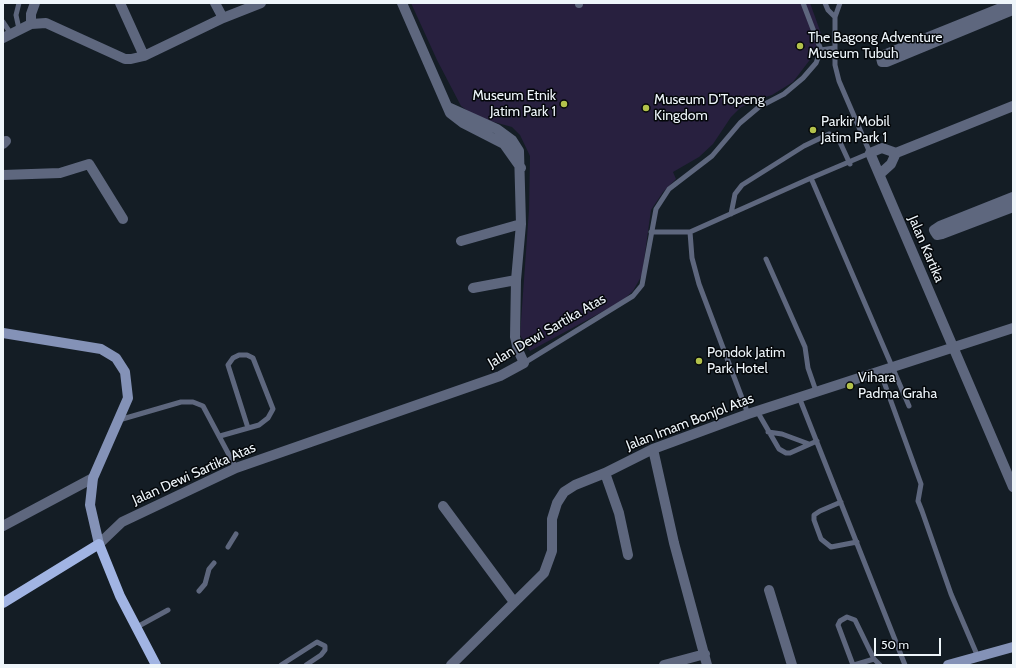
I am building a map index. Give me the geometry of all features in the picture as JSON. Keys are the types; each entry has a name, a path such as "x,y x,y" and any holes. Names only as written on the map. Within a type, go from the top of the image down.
{"main road":[{"path":"3,333 101,349 110,353 121,365 127,382 128,398 94,478 90,505 99,544 120,596 156,665"},
{"path":"3,603 99,544"},
{"path":"948,665 1013,647"}],"street":[{"path":"31,24 31,14 35,3"},
{"path":"120,3 144,56"},
{"path":"215,3 223,18"},
{"path":"11,34 31,24 39,22 52,25 125,59 136,59 223,18 261,3"},
{"path":"402,3 448,107 497,129 512,140 519,152 521,168 521,224 516,280 515,337 518,350 524,363"},
{"path":"1013,3 884,55 881,58 882,62 886,62 1013,10"},
{"path":"870,153 882,148 896,153 1013,106"},
{"name":"Jalan Kartika","path":"870,153 1013,487"},
{"path":"880,174 891,164 896,153"},
{"path":"3,175 60,173 89,164 123,219"},
{"path":"1013,197 940,226 934,230 938,234 942,234 1013,207"},
{"path":"461,241 521,224"},
{"path":"473,288 516,280"},
{"name":"Jalan Imam Bonjol Atas","path":"451,665 547,568 552,552 552,519 557,503 564,492 575,485 605,473 653,449 753,412 1013,328"},
{"name":"Jalan Dewi Sartika Atas","path":"99,544 110,532 133,516 236,468 500,376 524,363"},
{"path":"653,449 674,543 707,665"},
{"path":"605,473 619,513 628,555"},
{"path":"3,526 94,478"},
{"path":"443,506 514,602"},
{"path":"769,590 792,665"},
{"path":"664,665 705,654"}],"lane":[{"path":"11,34 19,3"},
{"path":"803,3 821,50 834,48"},
{"path":"825,3 828,10 835,17"},
{"name":"Jalan Kartika","path":"840,3 835,17 835,65 839,81 870,153"},
{"path":"3,19 3,22 11,34"},
{"name":"Jalan Dewi Sartika Atas","path":"524,363 633,296 642,285 656,209 669,189 712,156 740,123 759,107 784,94 803,78 816,63 821,50"},
{"path":"731,214 735,194 742,185 804,146 829,134 836,136 839,140 850,164"},
{"path":"651,232 690,232 811,178 850,164 870,153"},
{"path":"811,178 909,406"},
{"path":"690,232 692,258 699,284 753,412 779,449 786,453 817,441"},
{"path":"766,259 805,347 808,368 816,391"},
{"path":"220,436 259,425 268,418 273,409 253,358 247,354 232,358 228,365 248,428"},
{"path":"880,371 921,484 918,500 951,594 978,657"},
{"path":"799,397 905,665"},
{"path":"118,421 181,402 193,402 203,406 236,468"},
{"path":"768,432 787,436 809,444"},
{"path":"841,502 814,515 814,520 821,540 831,547 857,542"},
{"path":"228,547 236,534"},
{"path":"199,591 206,584 209,569 214,563"},
{"path":"137,628 168,610"},
{"path":"874,659 853,665 838,626 840,622 847,617 854,620 874,659 880,665"},
{"path":"281,665 317,642 325,646 320,655 306,665"}],"shaded area":[{"path":"411,3 810,3 823,39 812,57 793,82 772,95 753,101 740,108 731,117 713,144 699,157 673,172 676,179 663,192 651,210 642,275 633,291 622,301 530,351 520,335 529,210 530,156 520,135 512,127 473,115 461,106 437,60"}],"place":[{"name":"The Bagong Adventure Museum Tubuh","path":"800,46"},
{"name":"Museum Etnik Jatim Park 1","path":"564,104"},
{"name":"Museum D'Topeng Kingdom","path":"646,108"},
{"name":"Parkir Mobil Jatim Park 1","path":"813,130"},
{"name":"Pondok Jatim Park Hotel","path":"699,361"},
{"name":"Vihara Padma Graha","path":"850,386"}]}
